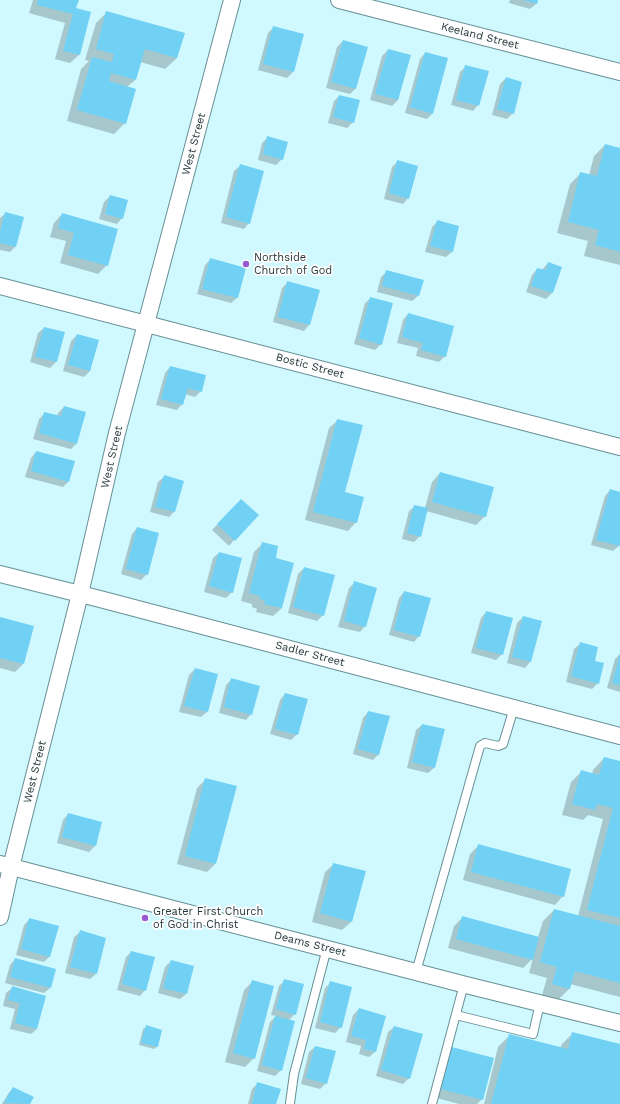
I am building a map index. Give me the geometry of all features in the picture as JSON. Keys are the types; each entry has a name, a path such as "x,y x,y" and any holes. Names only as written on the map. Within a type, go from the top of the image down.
{"street":[{"name":"West Street","path":"0,917 6,865 80,594 117,433 232,0"},
{"name":"Keeland Street","path":"339,0 620,72"},
{"name":"Bostic Street","path":"0,286 620,447"},
{"name":"Sadler Street","path":"0,574 620,736"},
{"name":"Deams Street","path":"6,865 416,972 620,1023"}],"lane":[{"path":"416,972 480,746 485,743 498,746 503,744 514,708"},
{"path":"290,1103 294,1074 327,948"},
{"path":"432,1104 464,984"},
{"path":"456,1015 533,1034 540,1003"}],"building":[{"path":"38,0 79,0 76,8 91,12 80,55 63,51 73,14 37,5"},
{"path":"524,0 538,0 537,4"},
{"path":"106,11 185,33 177,58 145,49 136,80 111,73 109,81 136,89 126,124 77,110 92,57 112,62 114,54 96,49"},
{"path":"273,26 304,34 294,72 263,64"},
{"path":"343,40 368,47 356,89 331,82"},
{"path":"388,49 411,55 398,100 375,94"},
{"path":"425,52 448,58 433,114 410,107"},
{"path":"465,65 489,71 479,106 456,100"},
{"path":"506,77 522,82 514,114 497,109"},
{"path":"339,95 360,100 354,123 333,117"},
{"path":"267,136 288,142 283,160 263,154"},
{"path":"605,144 620,148 620,252 595,245 599,230 568,222 580,172 597,176"},
{"path":"397,160 418,166 409,199 389,193"},
{"path":"240,164 264,171 250,224 226,217"},
{"path":"110,195 128,200 123,219 105,214"},
{"path":"5,212 24,217 16,247 0,243 0,232"},
{"path":"62,213 118,229 108,266 68,255 74,233 58,228"},
{"path":"437,220 459,226 453,252 430,246"},
{"path":"210,258 246,268 238,298 202,289"},
{"path":"548,262 562,267 553,293 531,286 537,268 546,270"},
{"path":"386,270 424,280 419,296 382,286"},
{"path":"287,281 320,290 310,325 278,317"},
{"path":"370,297 393,303 382,345 359,338"},
{"path":"408,313 454,326 446,357 421,350 423,343 402,337"},
{"path":"44,327 65,332 57,362 35,357"},
{"path":"77,334 99,340 90,371 68,365"},
{"path":"170,366 206,375 202,392 188,388 183,405 161,399"},
{"path":"64,406 86,412 77,444 39,433 44,412 61,416"},
{"path":"337,419 363,425 345,492 364,497 357,523 313,512"},
{"path":"36,451 75,461 69,482 31,471"},
{"path":"440,472 494,487 486,517 432,502"},
{"path":"164,475 184,481 175,512 155,507"},
{"path":"610,489 620,492 620,546 596,540"},
{"path":"241,499 259,515 235,541 217,524"},
{"path":"414,505 428,508 421,537 407,533"},
{"path":"137,527 159,533 148,575 126,569"},
{"path":"262,542 278,546 276,558 294,563 282,608 264,604 265,600 260,599 260,596 249,593"},
{"path":"219,552 242,558 233,593 209,586"},
{"path":"304,567 335,575 324,616 293,607"},
{"path":"354,581 377,588 366,627 344,621"},
{"path":"404,591 431,598 420,637 394,630"},
{"path":"486,611 513,618 503,655 476,648"},
{"path":"523,616 542,621 531,662 512,657"},
{"path":"0,617 34,626 24,664 0,658"},
{"path":"580,642 598,647 595,661 604,663 599,684 571,676"},
{"path":"620,654 620,685 612,683"},
{"path":"195,668 218,674 208,712 184,706"},
{"path":"231,678 260,686 252,715 224,707"},
{"path":"285,693 308,699 298,735 275,729"},
{"path":"368,711 390,716 379,755 358,749"},
{"path":"422,724 445,729 435,768 412,762"},
{"path":"604,757 620,761 620,918 587,910 613,808 597,804 595,810 572,804 581,770 599,775"},
{"path":"205,778 237,786 216,864 185,856"},
{"path":"68,813 102,822 96,846 62,837"},
{"path":"478,844 571,869 564,897 471,872"},
{"path":"333,863 366,871 352,922 320,913"},
{"path":"554,909 620,926 620,983 575,971 570,989 552,984 557,967 540,962"},
{"path":"462,916 539,937 533,960 456,939"},
{"path":"29,918 59,926 50,957 21,949"},
{"path":"80,930 106,938 97,974 70,967"},
{"path":"131,951 155,957 146,991 122,984"},
{"path":"15,958 56,969 51,988 10,977"},
{"path":"171,960 194,966 187,994 163,988"},
{"path":"284,979 304,984 296,1015 276,1009"},
{"path":"252,980 274,986 255,1059 233,1053"},
{"path":"330,981 352,987 342,1028 320,1022"},
{"path":"12,986 46,996 37,1029 15,1023 20,1003 8,1000"},
{"path":"359,1008 386,1016 376,1052 364,1049 366,1040 351,1036"},
{"path":"275,1016 295,1021 282,1071 262,1065"},
{"path":"146,1025 162,1030 158,1047 141,1043"},
{"path":"394,1026 423,1034 410,1079 381,1070"},
{"path":"572,1032 620,1044 620,1104 491,1104 509,1034 568,1049"},
{"path":"315,1046 336,1051 327,1084 306,1078"},
{"path":"452,1047 494,1058 483,1100 441,1089"},
{"path":"257,1082 281,1089 276,1104 252,1104"},
{"path":"13,1087 34,1097 30,1104 4,1103"}],"place":[{"name":"Northside Church of God","path":"246,264"},
{"name":"Greater First Church of God in Christ","path":"145,918"}]}
